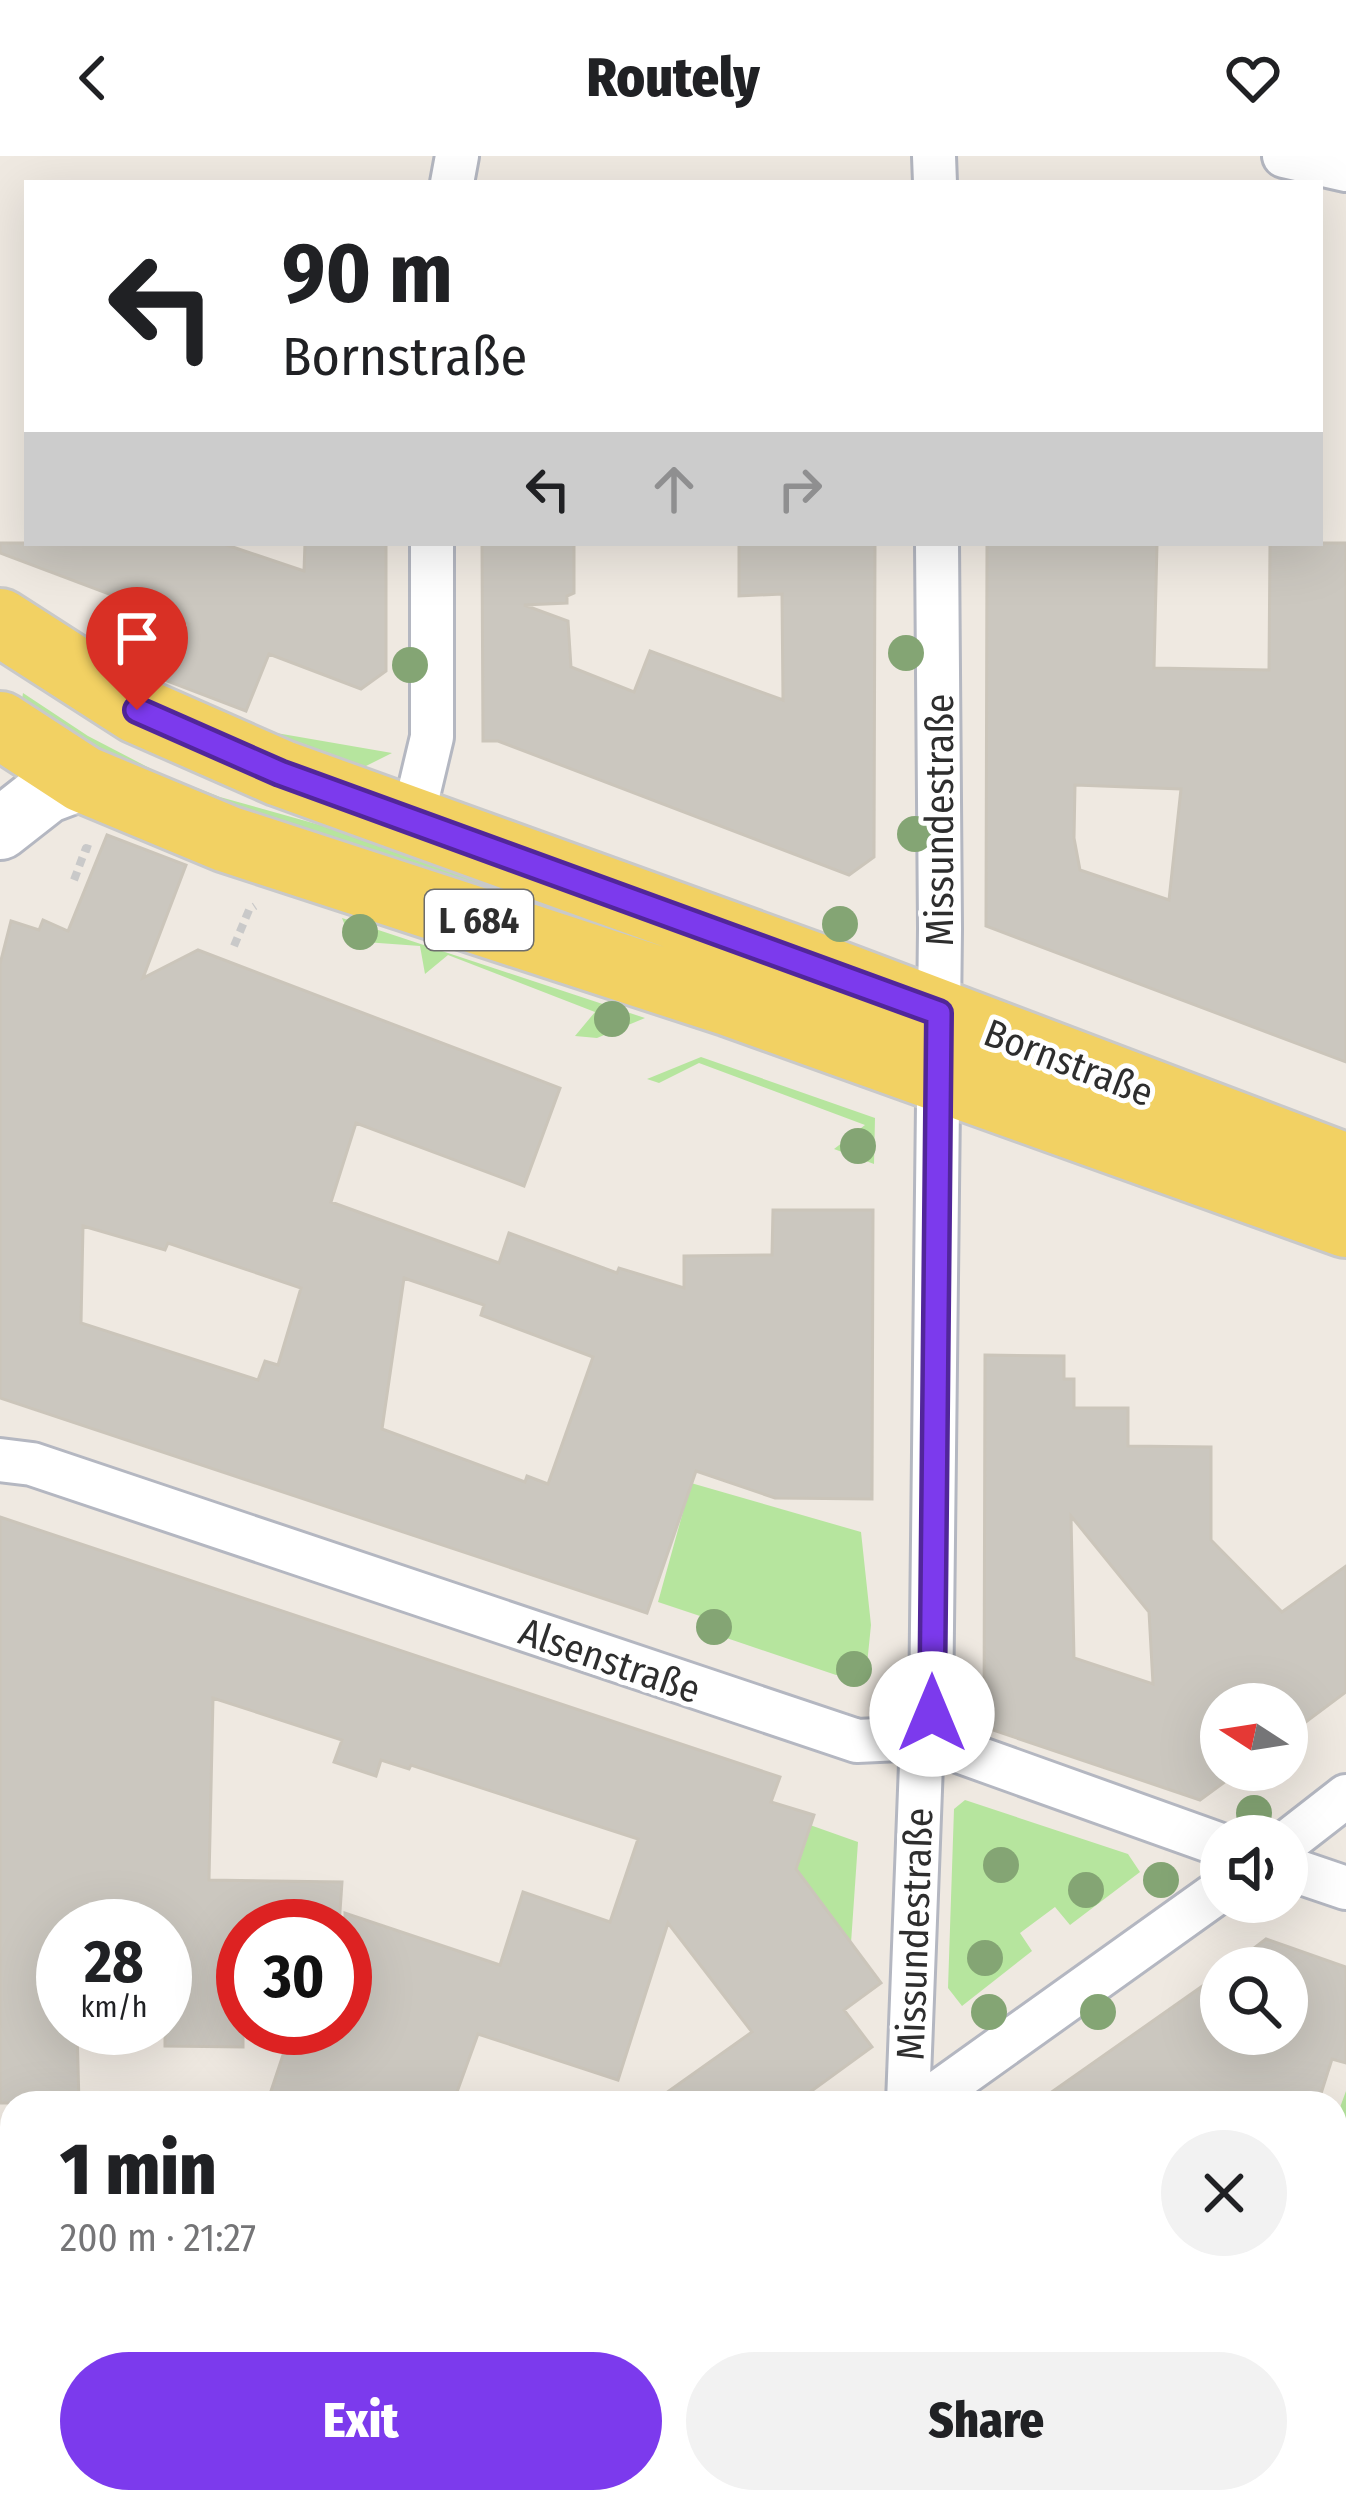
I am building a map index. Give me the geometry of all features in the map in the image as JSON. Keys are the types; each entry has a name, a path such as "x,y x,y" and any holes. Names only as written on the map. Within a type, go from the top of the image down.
{"main road":[{"name":"Bornstraße","path":"0,622 137,710 938,1044 1346,1224"},
{"name":"Bornstraße","path":"0,725 83,779 227,839 1346,1167"},
{"path":"0,829 46,793 83,779"}],"street":[{"path":"1284,156 1346,170"},
{"path":"412,821 432,737 432,546"},
{"name":"Missundestraße","path":"908,2091 922,1738 932,1714 938,546"},
{"name":"Alsenstraße","path":"0,1460 32,1464 857,1741 922,1738 1200,1837"},
{"path":"1308,1826 1346,1796"},
{"path":"1308,1875 1346,1888"},
{"path":"940,2091 1200,1905"}],"path":[{"path":"74,880 86,848 101,854"},
{"path":"234,946 249,910 262,903"}],"green space":[{"path":"23,693 88,736 161,774 220,797 427,855 818,992 815,1008 231,817 20,712"},
{"path":"259,730 392,753 356,771"},
{"path":"342,918 645,1018 597,1038 575,1036 595,1012 448,955 425,974 420,946 351,941"},
{"path":"701,1057 875,1118 874,1164 834,1149 865,1125 699,1063 659,1083 647,1079"},
{"path":"691,1483 861,1532 871,1625 866,1674 836,1675 703,1630 706,1618 658,1602"},
{"path":"965,1800 1128,1854 1140,1872 1070,1925 1055,1907 1020,1933 1032,1951 962,2006 948,1988 954,1809"},
{"path":"810,1825 858,1842 851,1943 796,1869"}],"building":[{"path":"0,543 230,546 304,571 305,546 386,546 386,671 361,689 269,654 246,711 167,681 189,624 0,553"},
{"path":"1346,543 1346,1062 986,926 987,546 1157,546 1154,668 1269,670 1270,546","holes":["1075,785 1181,789 1169,900 1080,870 1074,838"]},
{"path":"482,546 574,546 574,593 567,596 567,603 524,605 568,621 571,667 634,692 650,651 783,700 782,594 739,596 739,546 875,546 874,857 849,875 498,741 483,741"},
{"path":"107,835 186,865 143,978 198,950 560,1088 524,1186 356,1123 331,1202 499,1263 509,1233 617,1273 619,1268 684,1288 684,1256 772,1255 773,1210 873,1210 872,1499 775,1498 696,1471 647,1613 0,1398 0,964 11,921 39,930 43,920 68,931","holes":["83,1226 165,1250 168,1243 301,1288 278,1365 265,1361 258,1380 81,1323","404,1278 484,1305 481,1315 593,1357 548,1484 527,1476 525,1482 382,1429"]},
{"path":"985,1355 1064,1356 1064,1379 1074,1379 1074,1408 1128,1408 1128,1446 1211,1447 1211,1540 1282,1612 1346,1566 1346,1692 1308,1720 1308,1683 1200,1683 1200,1791 1212,1791 1200,1800 984,1727","holes":["1071,1516 1149,1612 1153,1684 1074,1658"]},
{"path":"0,1517 780,1777 771,1802 814,1815 796,1869 881,1983 844,2010 872,2047 812,2091 669,2091 752,2032 668,1923 618,2080 478,2034 457,2091 271,2091 283,2055 372,2055 372,1922 500,1965 523,1892 610,1922 638,1839 411,1765 409,1769 381,1760 376,1776 334,1762 342,1740 213,1698 209,1880 342,1882 341,1899 216,1899 216,2047 192,2046 192,1899 36,1899 36,2055 78,2055 79,2091 0,2091"},
{"path":"1266,1939 1289,1947 1256,1947"},
{"path":"1308,1954 1346,1967 1346,2063 1332,2059 1322,2091 1053,2091 1200,1988 1200,2055 1308,2055"}],"route":[{"path":"137,710 280,773 939,1013 932,1714"}]}
